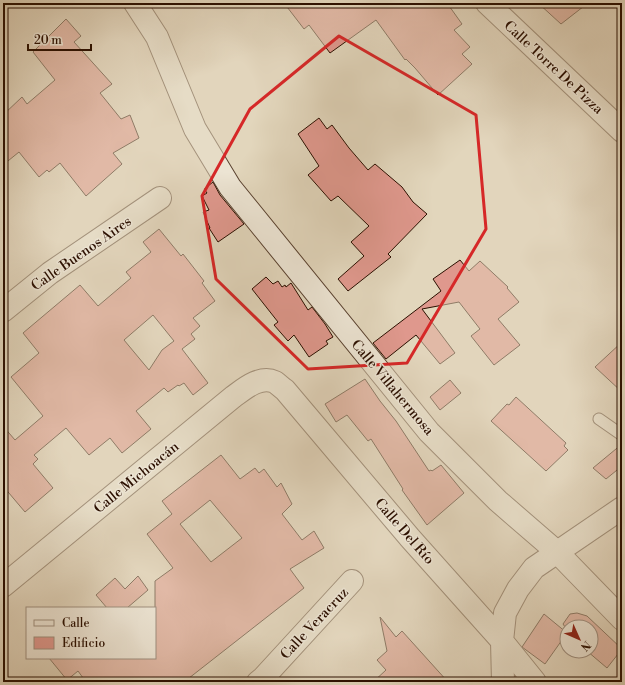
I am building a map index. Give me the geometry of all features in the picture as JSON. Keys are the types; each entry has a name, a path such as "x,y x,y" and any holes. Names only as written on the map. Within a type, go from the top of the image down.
{"street":[{"name":"Calle Villahermosa","path":"135,3 157,36 195,128 230,187 429,432 498,501 556,552 622,619"},
{"name":"Calle Torre De Pizza","path":"487,3 622,130"},
{"name":"Calle Buenos Aires","path":"3,311 50,273 160,198"},
{"name":"Calle Michoacán","path":"3,586 233,397 249,386 262,381 274,382"},
{"name":"Calle Del Río","path":"274,382 285,390 410,538 502,641 535,682"},
{"path":"503,682 502,641 504,613 518,589 534,568 622,508"},
{"name":"Calle Veracruz","path":"258,682 352,581"}],"lane":[{"path":"599,418 622,435"}],"highlighted area":[{"path":"339,36 476,115 486,229 407,363 308,369 216,279 202,196 250,109"}],"building":[{"path":"284,3 447,3 462,24 454,30 470,47 462,54 472,64 438,95 415,68 406,59 405,60 376,20 330,53 309,25 304,29"},
{"path":"538,3 588,3 561,24"},
{"path":"66,19 81,36 74,42 112,84 100,93 121,119 130,115 139,138 113,153 122,164 86,196 60,163 49,172 47,170 39,177 19,152 3,165 3,115 22,97 27,104 55,80 33,52"},
{"path":"319,118 327,129 332,125 368,170 375,164 402,187 413,202 427,214 388,254 391,257 348,291 338,279 364,256 351,242 369,226 338,196 331,201 308,175 319,166 298,134"},
{"path":"213,182 220,195 244,224 218,242 209,228 203,212 209,210 202,196 207,193 204,189"},
{"path":"159,229 181,256 183,254 204,281 202,283 215,301 193,318 200,326 191,334 195,339 182,349 208,383 193,395 184,383 168,392 164,388 136,411 151,429 122,453 110,438 89,455 66,428 34,455 38,459 33,464 53,488 25,512 3,486 3,426 15,440 43,416 11,377 39,353 23,333 80,285 98,306 131,278 126,272 151,252 143,242","holes":["153,315 174,341 162,350 149,370 124,340"]},
{"path":"460,260 469,271 480,261 508,287 507,288 519,302 498,319 520,345 494,365 471,336 480,329 459,302 422,309 455,353 440,364 416,335 386,359 373,343 441,291 433,279"},
{"path":"266,277 273,284 278,281 282,287 285,285 286,287 291,283 308,310 312,307 333,337 326,341 328,344 309,357 294,335 288,341 274,325 278,322 252,289"},
{"path":"622,342 622,392 595,367"},
{"path":"365,379 396,421 429,471 432,471 441,465 464,493 427,525 402,490 403,489 371,439 368,441 347,415 336,422 325,404"},
{"path":"450,380 461,393 440,410 430,397"},
{"path":"516,397 566,443 564,446 568,450 546,471 491,421"},
{"path":"622,444 622,466 606,479 593,468"},
{"path":"221,455 240,479 255,468 259,473 264,469 277,487 281,483 292,504 282,514 302,540 314,531 324,548 290,569 304,588 184,682 86,682 78,671 67,680 50,659 156,659 155,581 173,568 147,534 172,514 162,501","holes":["210,500 242,538 211,562 180,524"]},
{"path":"138,576 148,590 128,607 106,607 96,595 115,578 125,589"},
{"path":"577,613 587,616 590,619 566,619 570,614"},
{"path":"544,614 559,626 559,644 545,664 522,647"},
{"path":"380,617 396,637 402,631 448,682 373,682 386,670 377,660 387,651"},
{"path":"599,627 622,649 607,668 596,659 599,659"}]}
